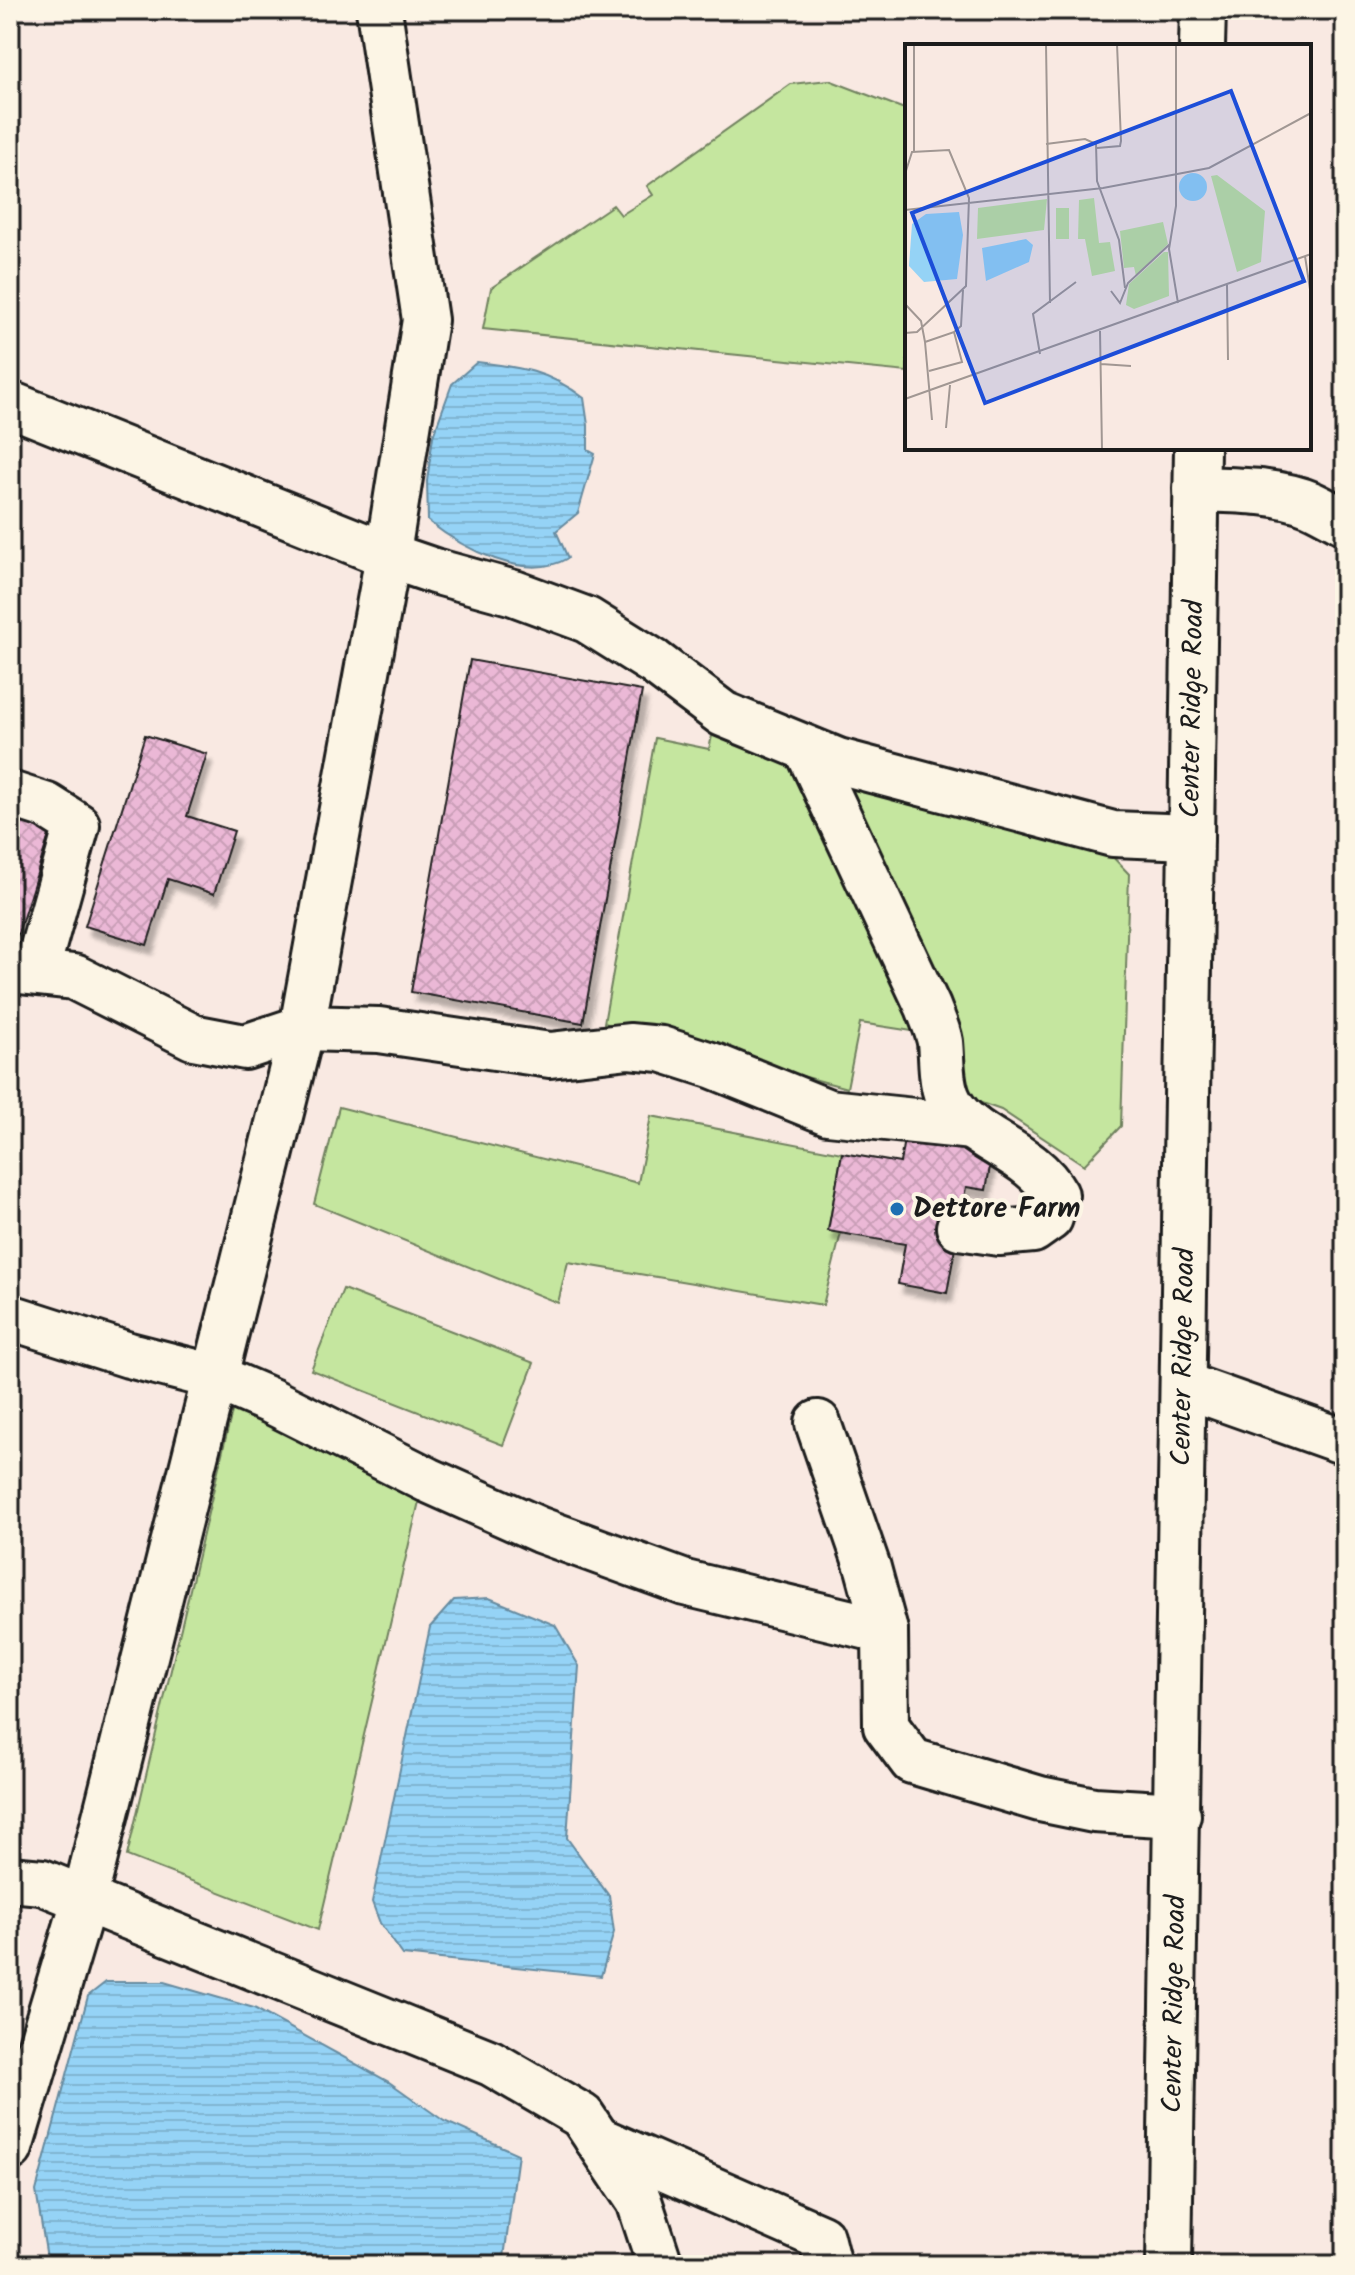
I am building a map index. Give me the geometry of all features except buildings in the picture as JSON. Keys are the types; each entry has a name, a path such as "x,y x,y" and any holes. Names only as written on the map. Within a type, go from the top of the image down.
{"main road":[{"path":"10,2148 84,1901 302,1028 387,555 425,320 379,10"},
{"path":"1202,44 1203,10"},
{"path":"10,404 387,555 514,593 587,620 654,662 723,714 838,761 1113,834 1191,837"},
{"path":"1196,469 1256,491 1310,503 1345,522"},
{"name":"Center Ridge Road","path":"1169,2265 1196,469"},
{"path":"807,749 928,1007 939,1038 942,1075 950,1103 972,1127 1015,1152 1048,1181 1056,1195 1050,1218 1033,1230 999,1233 959,1227"},
{"path":"10,794 47,806 77,825 23,971 74,977 193,1037 245,1047 302,1028 379,1030 550,1055 629,1046 661,1049 714,1066 828,1112 972,1127"},
{"path":"10,1317 129,1355 215,1377 271,1401 428,1480 540,1530 685,1583 885,1631"},
{"path":"1184,1385 1345,1442"},
{"path":"818,1423 868,1568 885,1631 886,1726 912,1761 1067,1805 1094,1810 1178,1815"},
{"path":"10,1879 42,1882 491,2063 582,2116 639,2201 660,2265"},
{"path":"597,2139 821,2237 828,2265"}],"green space":[{"path":"829,80 905,109 905,372 483,329 491,288 613,205 621,215 653,195 647,186 791,84"},
{"path":"714,727 798,760 925,1033 860,1023 847,1088 604,1023 655,738 709,749"},
{"path":"851,776 1108,852 1129,874 1121,1126 1084,1165 1001,1110 959,1095 841,803"},
{"path":"339,1107 638,1183 651,1116 842,1153 828,1230 841,1233 823,1305 568,1262 558,1303 314,1204"},
{"path":"343,1289 534,1363 503,1445 311,1370"},
{"path":"234,1403 421,1493 318,1930 127,1856"}],"water":[{"path":"477,362 546,376 584,398 588,450 595,454 578,513 556,531 568,558 551,565 533,567 495,559 458,542 428,521 427,481 433,436 452,384"},
{"path":"489,1598 555,1625 579,1666 567,1838 609,1896 614,1932 601,1976 403,1955 380,1923 372,1902 430,1627 454,1600"},
{"path":"106,1982 164,1982 254,2008 389,2082 444,2121 518,2154 503,2265 50,2265 36,2191 88,1996"}],"place":[{"name":"Dettore Farm","path":"897,1209"}]}
